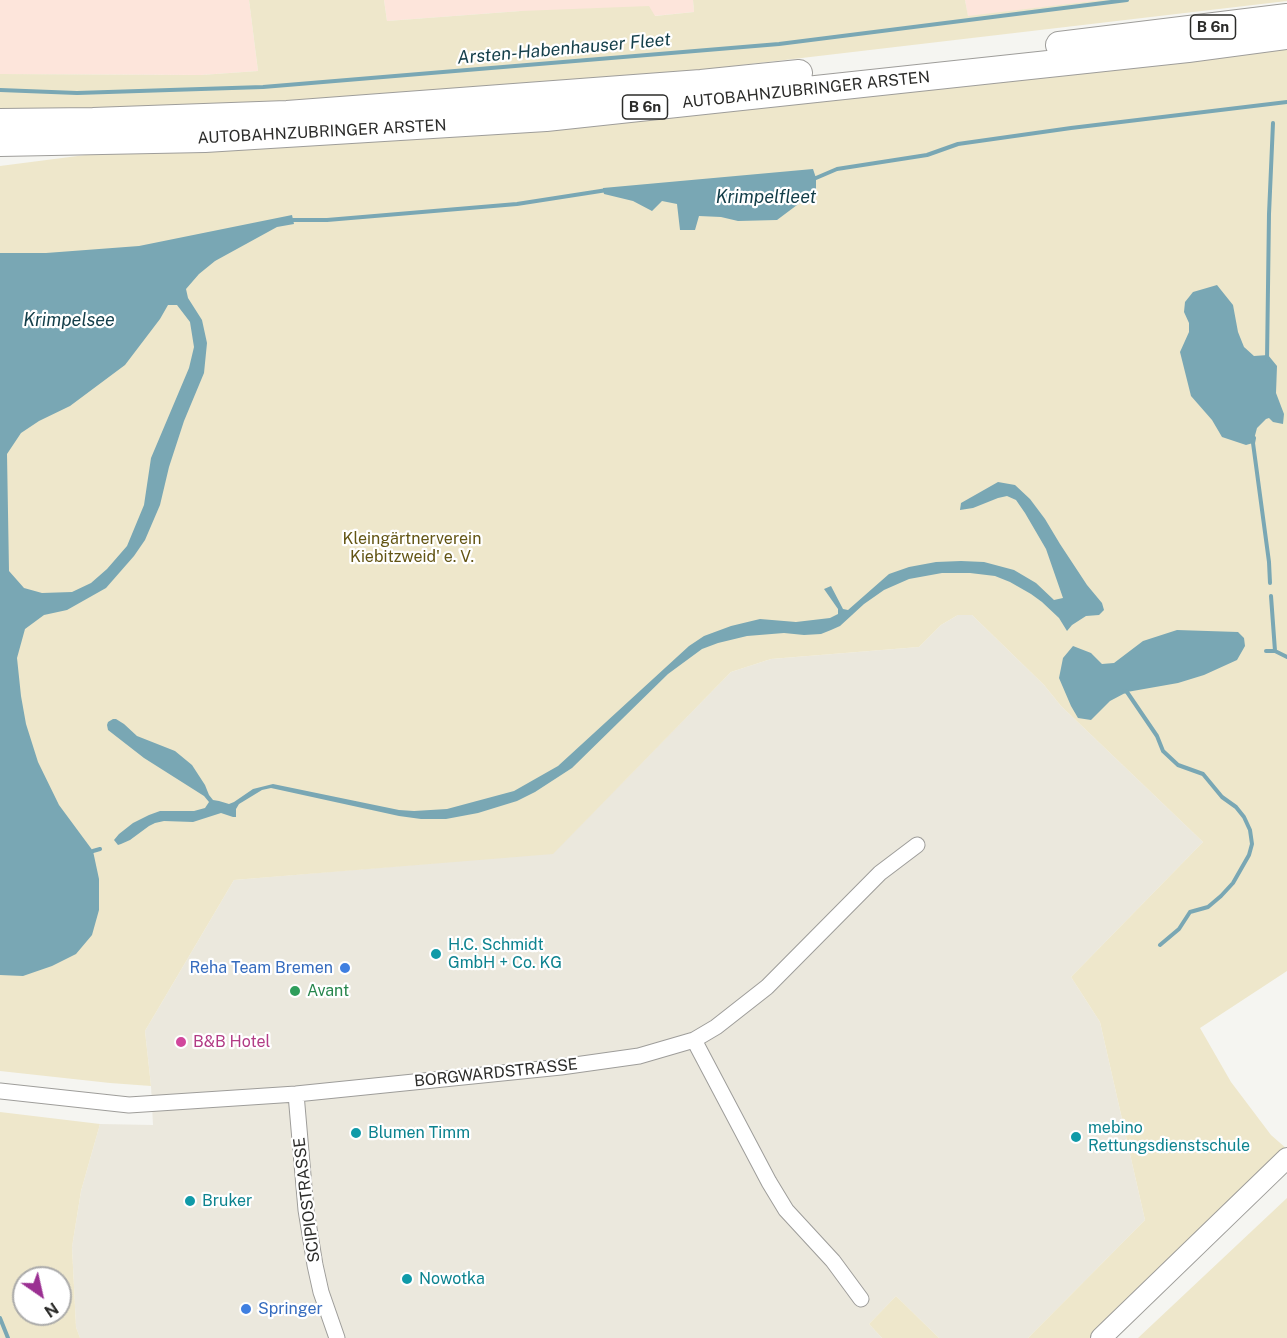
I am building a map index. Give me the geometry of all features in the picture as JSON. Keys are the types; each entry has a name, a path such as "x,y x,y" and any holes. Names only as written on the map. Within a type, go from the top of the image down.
{"highway":[{"name":"AUTOBAHNZUBRINGER ARSTEN","path":"0,122 287,114 701,83 964,56 1287,17"},
{"name":"AUTOBAHNZUBRINGER ARSTEN","path":"0,143 205,139 546,118 1188,49 1287,36"}],"street":[{"name":"BORGWARDSTRASSE","path":"0,1091 129,1105 296,1094 561,1067 639,1056 694,1040 716,1027 767,987 880,873 917,845"},
{"path":"694,1040 786,1210 833,1260 861,1299"},
{"name":"SCIPIOSTRASSE","path":"296,1094 306,1210 315,1265 321,1292 337,1338"},
{"path":"1101,1338 1287,1158"}],"shaded area":[{"path":"0,0 249,0 258,71 201,75 0,74"},
{"path":"384,0 693,0 694,12 654,16 521,11 387,21"},
{"path":"965,0 1101,0 968,17"},
{"path":"958,615 972,615 1044,685 1061,706 1203,842 1071,977 1100,1022 1145,1220 1028,1338 939,1338 896,1296 869,1324 882,1338 80,1338 76,1327 72,1247 81,1191 100,1124 153,1125 145,1031 234,880 553,853 731,672 771,659 919,647 941,625"}],"green space":[{"path":"249,0 384,0 387,21 521,11 649,6 655,16 694,12 693,0 965,0 968,16 1101,0 1287,1 657,75 263,102 40,110 0,108 0,74 201,75 258,71"},
{"name":"Kleingärtnerverein Kiebitzweid' e. V.","path":"1287,46 1287,971 1200,1028 1231,1082 1271,1135 1287,1149 1092,1338 1028,1338 1145,1220 1100,1022 1071,977 1203,842 1061,706 1044,685 972,615 958,615 941,625 919,647 771,659 731,672 553,854 234,880 145,1031 151,1086 0,1071 0,166 93,154 348,143 710,113"},
{"path":"0,1112 100,1124 81,1191 72,1247 76,1327 80,1338 0,1338"},
{"path":"1287,1198 1287,1338 1138,1338"},
{"path":"896,1296 939,1338 882,1338 869,1324"}],"water":[{"name":"Krimpelfleet","path":"813,169 816,191 804,197 801,202 777,220 738,221 721,217 699,216 695,230 680,230 677,204 662,201 652,211 633,201 604,194 603,190 603,188"},
{"name":"Krimpelsee","path":"292,215 294,224 277,227 215,261 186,289 188,298 202,320 207,343 204,373 184,421 160,505 145,540 106,588 67,610 44,615 25,629 17,658 26,724 38,762 59,805 93,851 99,879 99,910 92,935 76,954 52,966 23,976 0,975 0,253 46,253 139,246","holes":["168,305 177,305 190,322 194,347 189,368 151,458 144,505 127,546 91,583 72,592 42,593 24,588 9,571 7,454 21,433 39,421 70,406 125,365"]},
{"path":"1217,285 1233,305 1238,332 1244,347 1254,356 1268,355 1277,366 1276,393 1284,414 1283,424 1273,422 1269,418 1266,419 1257,428 1253,443 1246,445 1222,437 1212,420 1191,396 1180,352 1189,332 1189,323 1184,312 1185,302 1193,292"},
{"path":"998,482 1015,485 1030,499 1087,585 1102,603 1104,610 1099,615 1086,616 1067,631 1059,618 1042,602 1010,582 995,576 942,573 909,579 884,590 864,604 840,626 821,634 784,633 747,636 702,649 668,674 572,768 517,801 478,813 446,819 421,819 271,788 262,790 239,804 236,817 221,813 193,822 164,821 149,826 121,844 118,845 114,840 133,823 149,815 160,811 194,811 205,808 209,802 204,796 144,758 108,730 108,722 113,719 124,724 137,736 175,751 192,765 213,800 229,804 253,789 273,784 399,810 447,809 514,791 558,766 689,646 704,636 760,619 796,622 830,618 838,614 838,609 824,589 831,586 843,609 848,610 889,574 909,567 936,562 984,562 1014,570 1036,583 1054,600 1063,598 1046,549 1016,500 1007,496 960,510 961,503"},
{"path":"1177,630 1238,632 1244,638 1245,646 1237,660 1204,675 1178,683 1127,692 1110,701 1091,720 1078,718 1059,678 1063,658 1073,646 1091,653 1102,664 1114,663 1143,641"}],"waterway":[{"name":"Arsten-Habenhauser Fleet","path":"0,90 77,93 263,87 779,44 1127,0"},
{"name":"Krimpelfleet","path":"812,178 837,169 927,155 958,144 1287,102"},
{"path":"1267,360 1273,123"},
{"name":"Krimpelfleet","path":"293,220 327,220 517,204 607,190"},
{"path":"1254,438 1270,583"},
{"path":"1271,596 1275,651"},
{"path":"1266,651 1275,651 1287,657"},
{"path":"1124,691 1127,692 1157,736 1163,751 1178,765 1203,774 1222,797 1236,807 1250,830 1252,844 1249,855 1233,883 1208,907 1190,912 1179,929 1160,945"},
{"path":"93,851 100,849"},
{"path":"0,1318 8,1338"}],"place":[{"name":"H.C. Schmidt GmbH + Co. KG","path":"436,954"},
{"name":"Reha Team Bremen","path":"345,968"},
{"name":"Avant","path":"295,991"},
{"name":"B&B Hotel","path":"181,1042"},
{"name":"Blumen Timm","path":"356,1133"},
{"name":"mebino Rettungsdienstschule","path":"1076,1137"},
{"name":"Bruker","path":"190,1201"},
{"name":"Nowotka","path":"407,1279"},
{"name":"Springer","path":"246,1309"}]}
